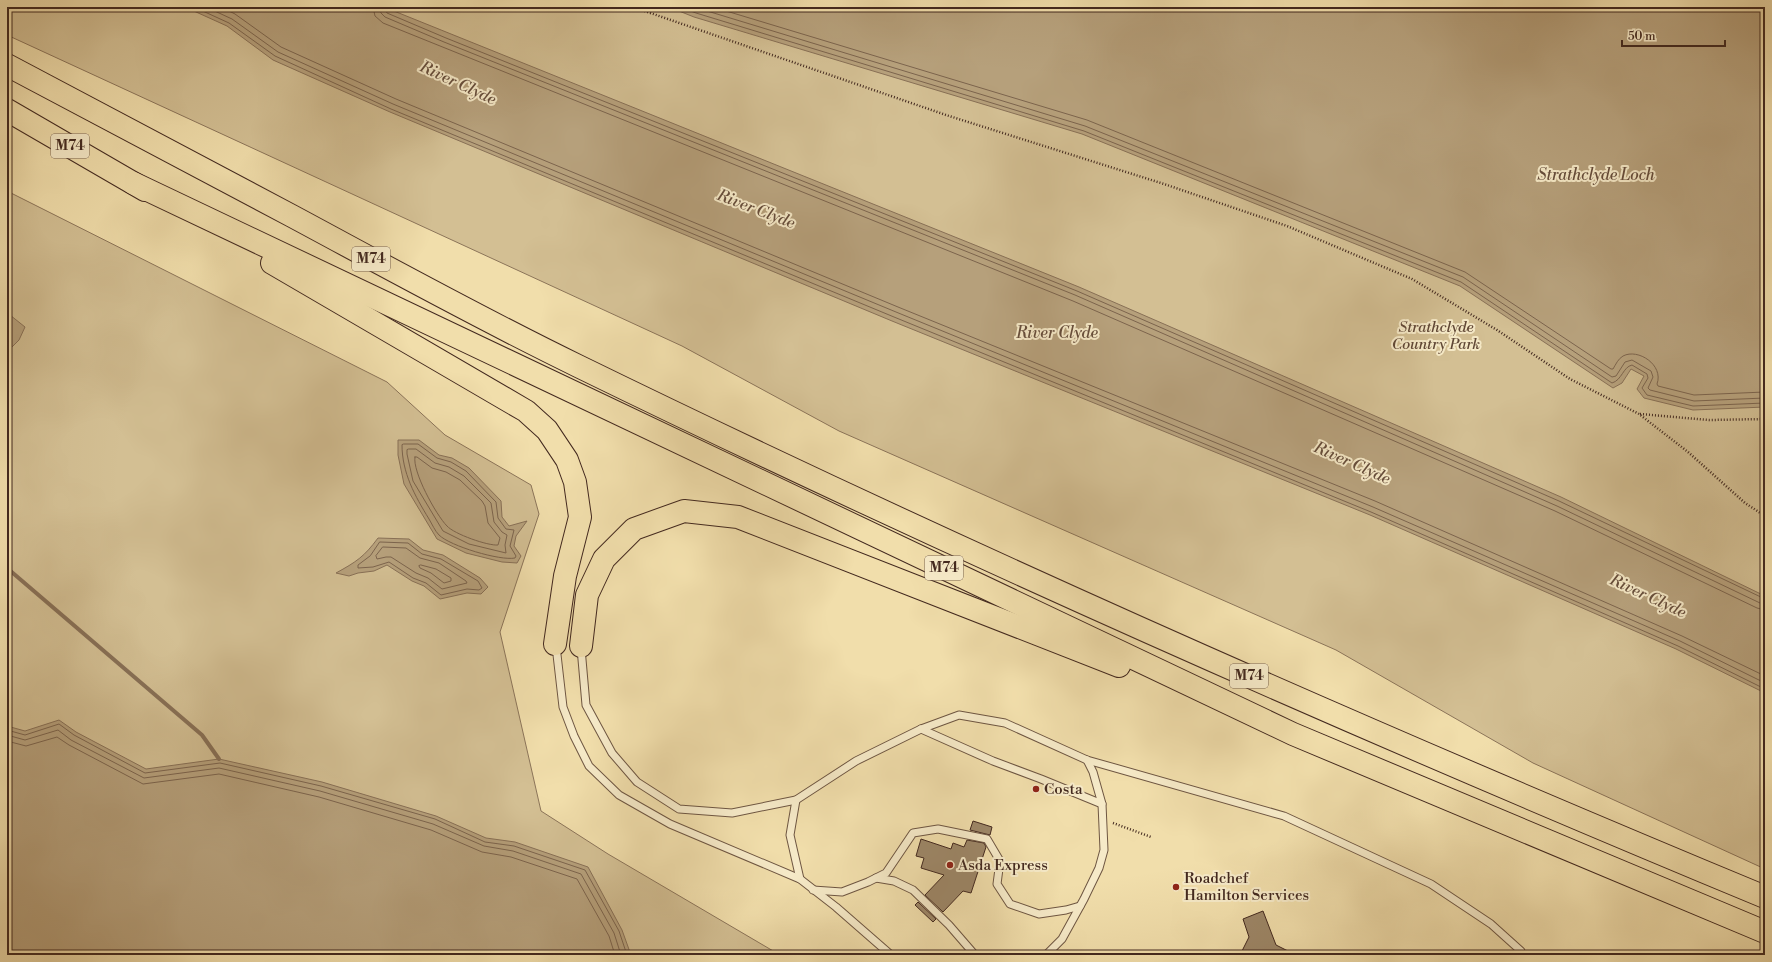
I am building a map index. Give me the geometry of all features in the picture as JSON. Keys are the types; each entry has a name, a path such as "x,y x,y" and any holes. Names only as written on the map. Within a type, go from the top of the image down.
{"highway":[{"name":"M74","path":"7,65 294,217 453,304 739,444 1019,575 1512,792 1765,897"},
{"name":"M74","path":"7,110 133,183 1293,734 1765,932"},
{"path":"133,183 526,411 547,430 566,460 574,482 580,517 565,576 555,644"},
{"path":"581,646 587,595 604,559 634,529 684,511 738,517 1293,734"}],"lane":[{"path":"555,644 563,707 574,736 589,766 619,795 670,824 800,879 836,907 891,955"},
{"path":"581,646 586,704 612,753 637,782 679,809 732,813 796,800 856,761 920,729 959,715 1005,723 1087,760 1284,816 1431,884 1491,924 1520,951 1522,955"},
{"path":"920,729 946,739 993,762 1041,778 1102,804"},
{"path":"1046,955 1062,938 1080,906 1094,880 1104,850 1102,804 1093,772 1087,760"},
{"path":"796,800 790,835 800,879"},
{"path":"813,890 842,892 876,878 886,873 913,833 938,829 987,839 1000,861 997,884 1010,904 1039,914 1066,910 1080,906"},
{"path":"876,878 894,881 913,890 949,925 975,955"}],"path":[{"path":"633,7 946,115 1164,184 1287,226 1412,279 1497,330 1570,379 1639,414 1688,452 1745,503 1765,516"},
{"path":"1639,414 1709,420 1764,419 1765,424"},
{"path":"1103,820 1151,837"}],"green space":[{"name":"Strathclyde Country Park","path":"7,7 1765,7 1765,869 1533,763 1336,650 839,431 682,346 7,35"},
{"path":"7,191 387,382 445,435 531,485 539,514 500,632 541,811 608,854 780,955 7,955"}],"water":[{"name":"River Clyde","path":"185,7 384,7 1079,287 1561,497 1765,596 1765,693 1676,649 1370,515 892,321 390,112 273,60 227,26"},
{"name":"Strathclyde Loch","path":"669,7 1765,7 1765,407 1693,410 1644,398 1637,389 1644,376 1631,369 1622,383 1613,388 1460,286 1082,134 694,17"},
{"path":"7,315 10,315 25,327 19,340 7,352"},
{"path":"398,440 419,440 439,455 452,458 469,468 501,501 502,517 509,526 527,521 516,536 514,546 521,556 517,563 502,562 466,553 437,539 404,484 398,455"},
{"path":"378,538 409,539 423,550 443,555 480,578 488,587 481,594 467,593 440,599 424,586 412,581 387,565 374,571 349,576 336,573 349,566 359,558"},
{"path":"59,720 76,732 146,769 219,759 322,782 436,816 486,838 515,842 588,867 622,930 631,955 7,955 7,726 25,731"}],"building":[{"path":"973,821 992,827 990,835 970,830"},
{"path":"921,839 951,849 953,843 964,847 967,840 984,843 986,847 971,893 963,891 943,912 925,895 944,875 921,868 924,858 916,856"},
{"path":"918,902 936,919 933,922 915,905"},
{"path":"1263,911 1276,945 1296,955 1240,955 1249,937 1243,919"}],"waterway":[{"path":"7,568 202,735 219,759"}],"place":[{"name":"Costa","path":"1036,789"},
{"name":"Asda Express","path":"950,865"},
{"name":"Roadchef Hamilton Services","path":"1176,887"}]}
